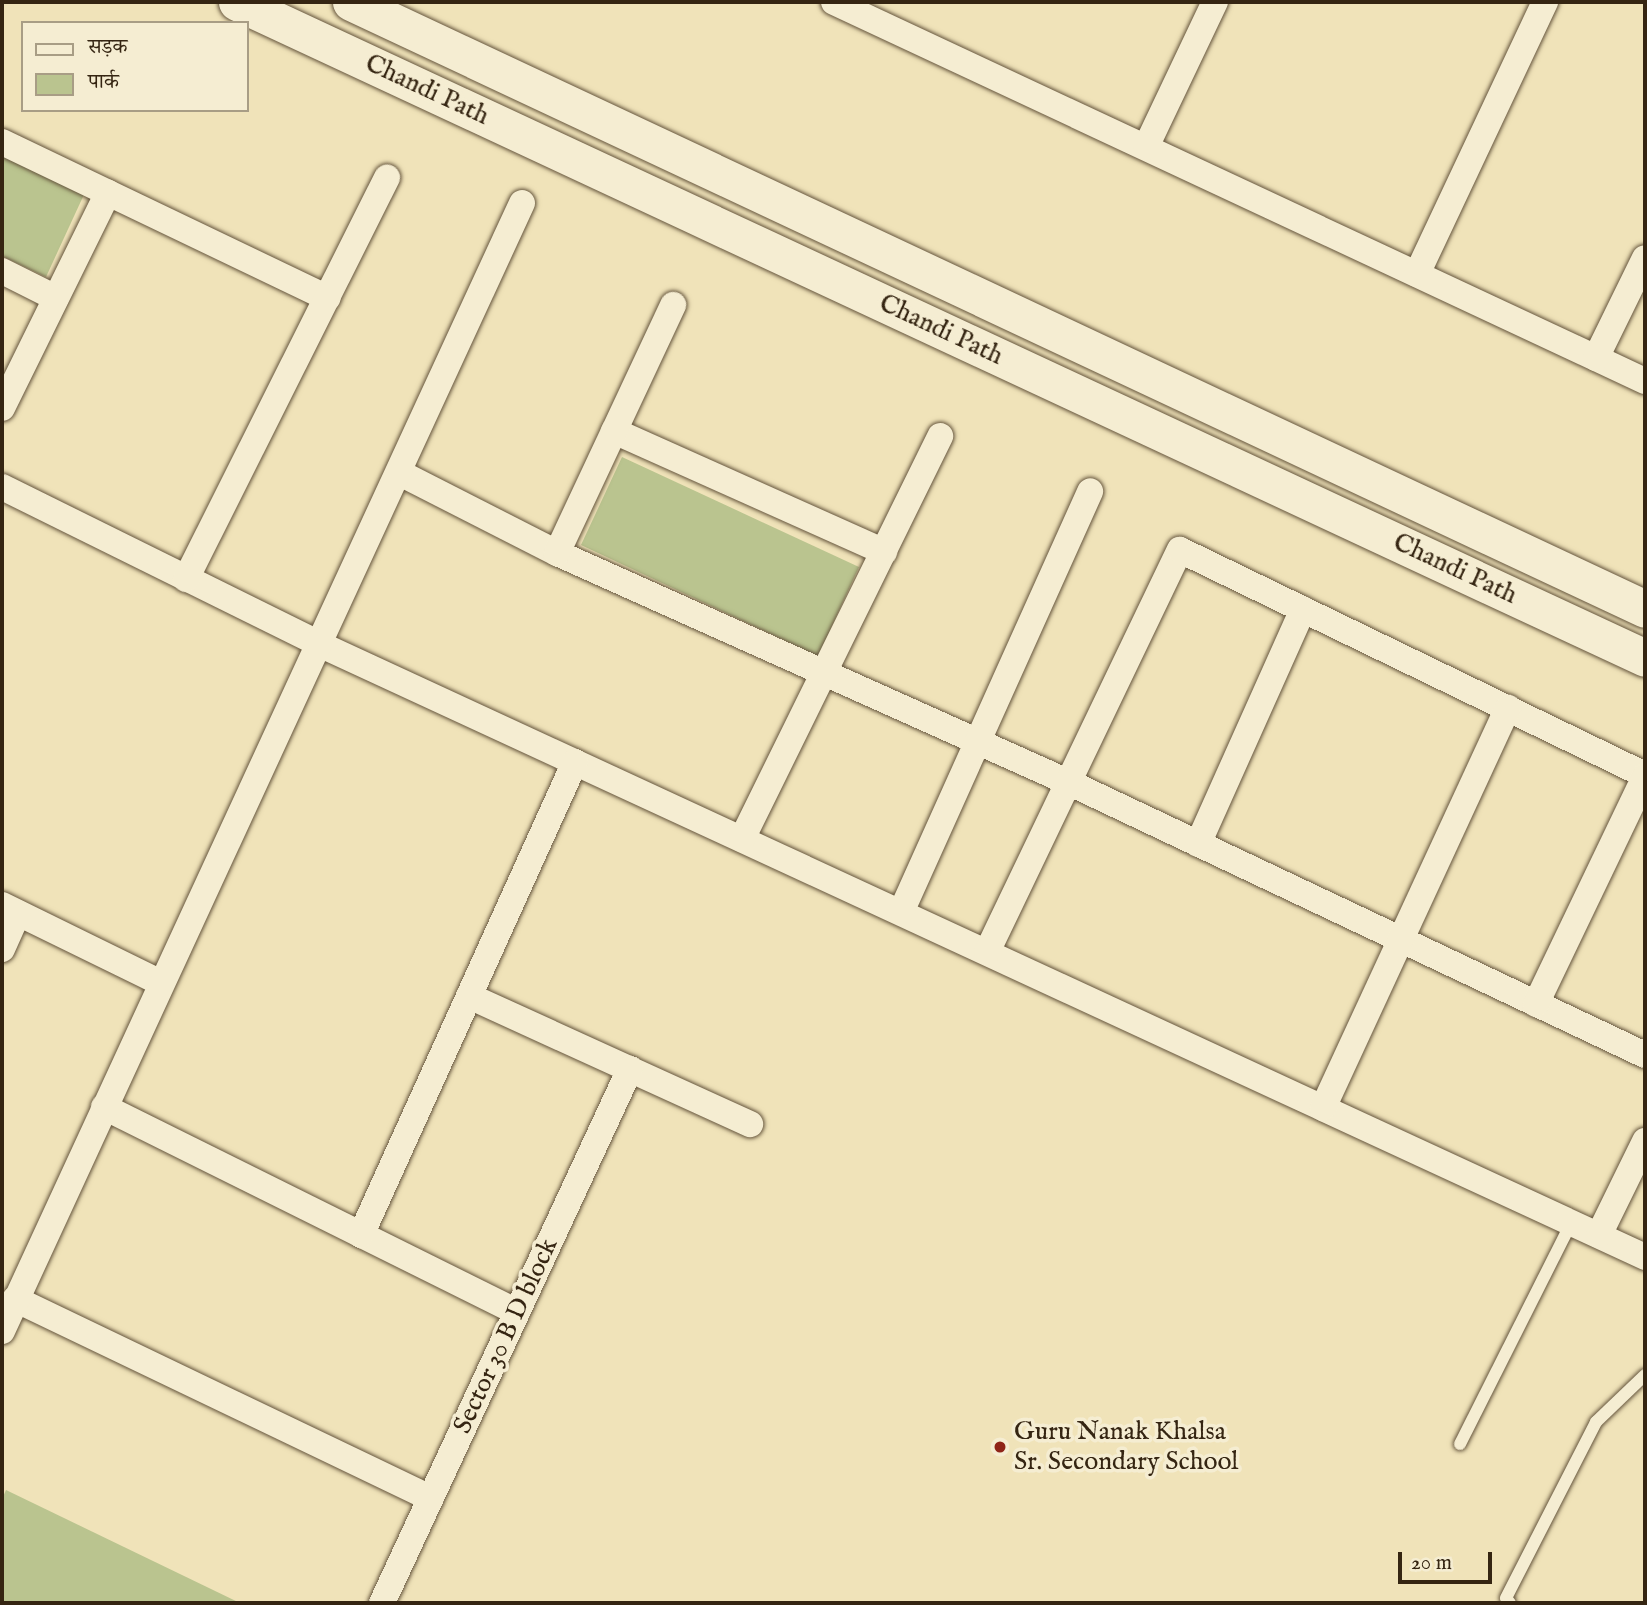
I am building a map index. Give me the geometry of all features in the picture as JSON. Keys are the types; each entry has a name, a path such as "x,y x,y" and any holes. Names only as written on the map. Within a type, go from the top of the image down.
{"main road":[{"name":"Chandi Path","path":"237,2 1645,658"},
{"name":"Chandi Path","path":"351,2 1645,609"}],"street":[{"path":"834,2 1645,381"},
{"path":"1146,148 1216,2"},
{"path":"1417,274 1545,2"},
{"path":"2,142 328,298"},
{"path":"186,579 387,178"},
{"path":"2,408 108,192"},
{"path":"2,1331 523,203"},
{"path":"1597,358 1645,258"},
{"path":"2,271 56,298"},
{"path":"557,553 673,305"},
{"path":"614,431 884,552"},
{"path":"742,839 940,436"},
{"path":"400,473 557,553 1070,783 1645,1055"},
{"path":"2,487 319,644 902,911 1645,1257"},
{"path":"902,911 1090,491"},
{"path":"986,952 1070,783 1180,550 1645,776 1536,1003"},
{"path":"1198,844 1303,609"},
{"path":"1323,1108 1508,708"},
{"path":"361,1235 575,762"},
{"path":"2,949 10,909 161,983"},
{"path":"469,996 750,1124"},
{"name":"Sector 30 B D block","path":"382,1603 630,1069"},
{"path":"104,1107 517,1312"},
{"path":"1600,1236 1645,1141"},
{"path":"15,1299 431,1498"}],"lane":[{"path":"1460,1444 1572,1223"},
{"path":"1510,1603 1506,1598 1596,1422 1642,1382"}],"green space":[{"path":"2,148 87,188 46,277 2,256"},
{"path":"622,457 859,567 818,656 581,545"},
{"path":"6,1490 240,1603 2,1603 2,1499"}],"place":[{"name":"Guru Nanak Khalsa Sr. Secondary School","path":"1000,1447"}]}
